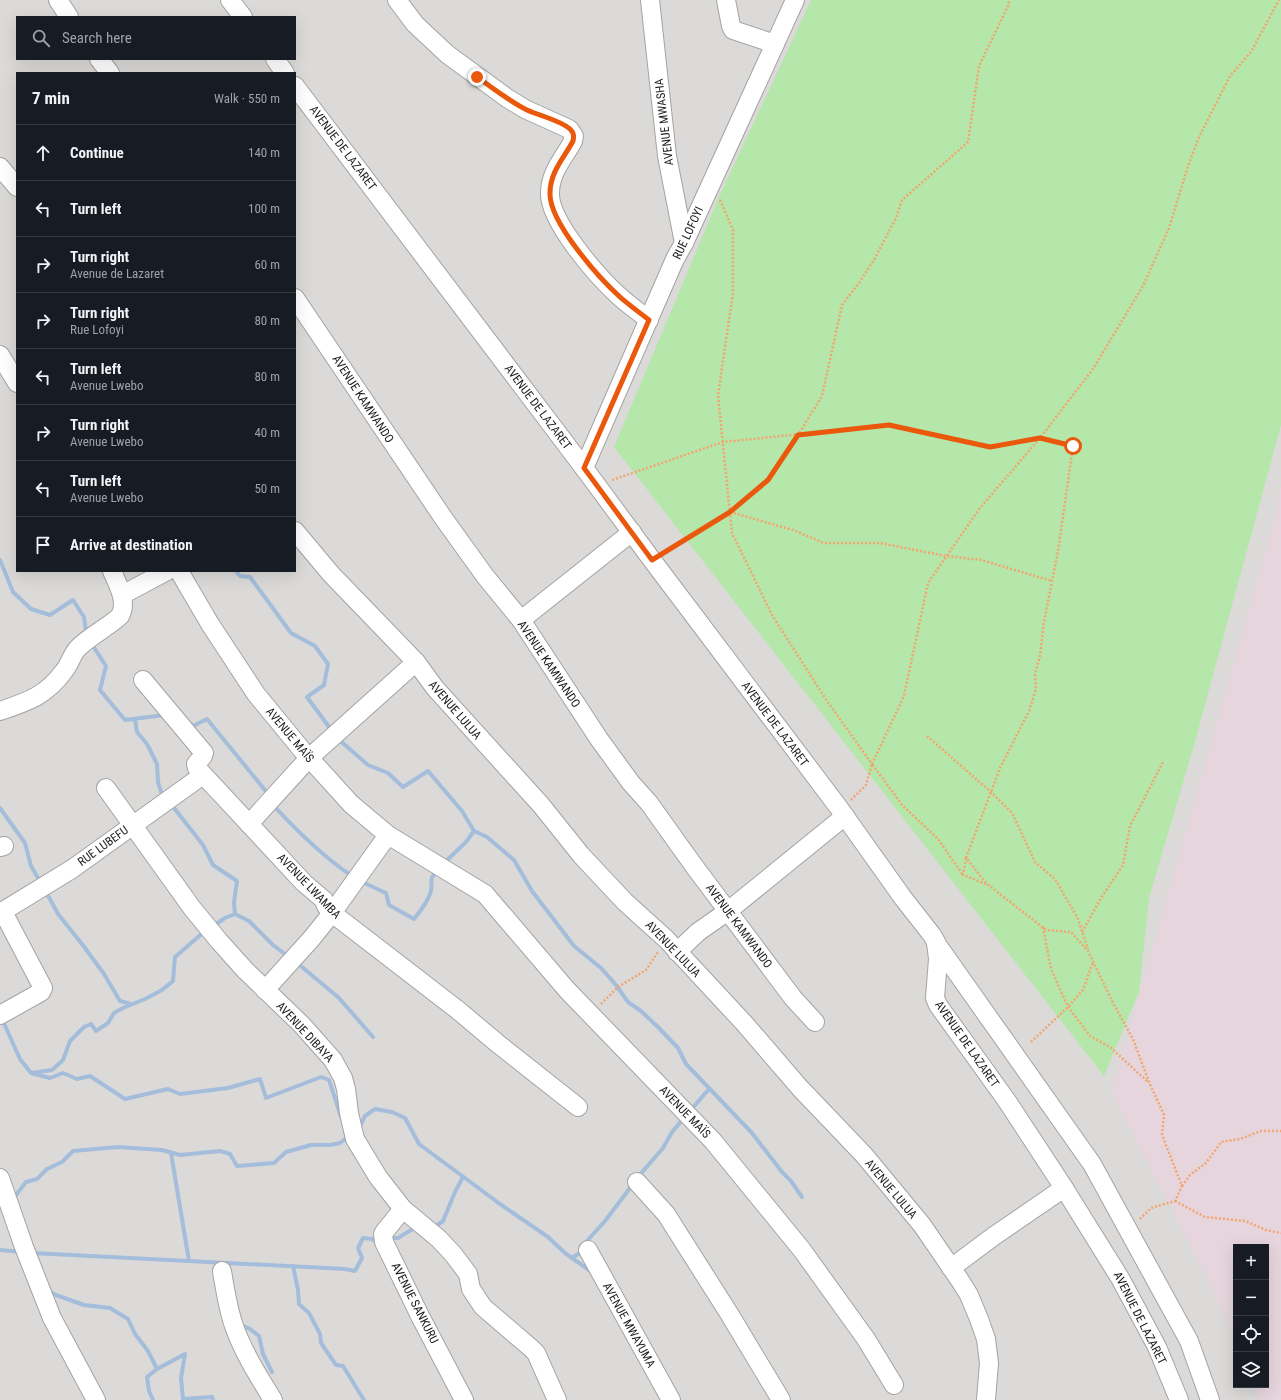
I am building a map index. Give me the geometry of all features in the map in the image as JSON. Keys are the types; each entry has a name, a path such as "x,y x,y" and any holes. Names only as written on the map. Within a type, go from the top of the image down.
{"street":[{"path":"58,0 68,16"},
{"path":"230,0 242,16"},
{"path":"397,0 416,24 436,45 462,66 525,109 558,123 572,132 574,136 573,141 553,175 550,193 551,204 560,223 585,260 620,297 649,320"},
{"name":"AVENUE MWASHA","path":"650,0 667,156 684,243"},
{"path":"726,0 733,30 775,44"},
{"name":"RUE LOFOYI","path":"584,468 676,260 795,0"},
{"path":"100,60 109,72"},
{"path":"276,60 285,72"},
{"name":"AVENUE DE LAZARET","path":"296,87 584,468 842,812 903,898 932,935 936,942 938,959 935,998 938,1005 1007,1101 1064,1188 1120,1278 1157,1347 1179,1400"},
{"path":"0,167 16,186"},
{"name":"AVENUE KAMWANDO","path":"298,309 348,375 444,519 485,576 521,620 599,739 631,782 649,803 793,998 815,1022"},
{"path":"0,355 16,381"},
{"name":"AVENUE LULUA","path":"296,532 331,574 416,662 435,688 541,805 581,855 625,902 672,946 744,1023 800,1088 864,1156 922,1225 969,1295 979,1319 986,1339 989,1363 986,1400"},
{"path":"521,620 632,532"},
{"path":"0,711 29,701 53,685 65,671 77,650 120,616 123,611 124,604 112,572"},
{"path":"122,595 165,572"},
{"name":"AVENUE MAÏS","path":"180,572 210,624 256,694 309,758 352,804 388,835 485,894 567,990 713,1141 802,1250 866,1339 894,1385"},
{"path":"249,824 309,758 416,662"},
{"path":"143,680 204,753 196,766 203,775"},
{"name":"AVENUE LWAMBA","path":"203,775 304,883 324,900 326,906 332,913 459,1011 578,1107"},
{"name":"RUE LUBEFU","path":"2,913 72,869 132,824 203,775"},
{"name":"AVENUE DIBAYA","path":"106,788 192,908 219,941 265,990 302,1025 333,1060 343,1078 355,1139 378,1177 403,1210 439,1239 453,1254 468,1274 471,1289 483,1307 536,1353 557,1400"},
{"path":"672,946 698,932 728,911 842,812"},
{"path":"265,990 312,938 332,913 388,835"},
{"path":"0,1015 41,992 43,988 2,913"},
{"path":"936,942 1092,1164 1189,1341 1210,1400"},
{"path":"0,1178 24,1247 52,1318 96,1400"},
{"path":"637,1182 666,1214 730,1315 781,1400"},
{"path":"951,1268 994,1236 1064,1188"},
{"name":"AVENUE SANKURU","path":"403,1210 383,1234 384,1242 420,1316 464,1400"},
{"name":"AVENUE MWAYUMA","path":"588,1250 671,1400"},
{"path":"222,1271 234,1326 261,1381 273,1400"}],"path":[{"path":"652,560 730,512 768,480 798,435 822,396 842,305 859,283 875,258 896,218 902,200 968,142 979,66 1009,4 1009,0"},
{"path":"842,812 866,785 872,764 904,696 928,583 980,508 1040,438 1093,369 1143,286 1169,228 1188,166 1200,135 1230,76 1251,52 1279,0"},
{"path":"709,188 719,197 733,230 733,293 718,395 732,533 772,615 827,701 872,764 902,805 938,839 963,875 987,884"},
{"path":"611,481 723,442 889,425 990,447 1040,438 1073,446 1058,551 1044,622 1040,656 1035,674 1036,689 1029,711 1000,768 966,858 963,875"},
{"path":"730,512 793,530 824,543 880,543 946,556 981,560 1052,581"},
{"path":"927,736 991,792 1012,813 1035,862 1054,879 1078,919 1088,952 1112,1001 1134,1039 1148,1082 1164,1115 1162,1135 1182,1186"},
{"path":"1082,932 1101,898 1123,865 1130,826 1163,762"},
{"path":"966,858 987,884 1046,930 1071,932 1088,952"},
{"path":"1043,927 1051,969 1068,1007 1090,1036 1110,1047 1148,1082"},
{"path":"591,1015 618,987 646,970 672,946"},
{"path":"1031,1042 1068,1007 1082,990 1093,962"},
{"path":"1128,1231 1151,1208 1175,1200 1182,1186 1190,1175 1206,1163 1221,1142 1240,1139 1261,1131 1281,1131"},
{"path":"1175,1200 1205,1216 1245,1221 1266,1230 1281,1233"}],"shaded area":[{"path":"0,0 1281,0 1281,1400 0,1400"},
{"path":"1281,482 1281,1400 1259,1400 1256,1388 1269,1388 1269,1244 1233,1244 1233,1330 1112,1091 1275,518"}],"green space":[{"path":"811,0 1281,0 1281,425 1194,745 1149,898 1139,992 1104,1076 614,447 719,197"}],"waterway":[{"path":"0,560 13,592 31,609 50,615 73,600 84,617 87,635"},
{"path":"237,572 240,576 250,577 291,633 315,646 328,664 324,685 307,697 332,731"},
{"path":"91,643 106,666 100,690 125,720 165,715"},
{"path":"135,719 137,732 147,744 157,764 158,782 163,798"},
{"path":"189,728 207,719 269,795"},
{"path":"337,738 368,765 388,773 403,787 428,771 462,811 474,831 487,837 514,860 532,891 574,946 601,968 628,1002 641,1011 678,1048 686,1064 752,1133 802,1197"},
{"path":"170,803 203,845 213,865 237,881 234,902 235,914"},
{"path":"273,805 310,843 352,876"},
{"path":"0,808 25,843 31,866 41,883"},
{"path":"443,864 466,842 474,831"},
{"path":"360,881 386,893 389,905 414,919 428,899 431,891 432,879 437,870"},
{"path":"45,890 58,914 104,974 120,1001 131,1004"},
{"path":"213,926 225,918 235,914 249,921 273,945 289,957"},
{"path":"31,1073 52,1070 63,1060 70,1041 84,1027 91,1024 96,1031 108,1023 114,1013 162,990 173,981 175,957 205,931"},
{"path":"296,962 339,998 373,1037"},
{"path":"2,1019 20,1059 31,1073 50,1078 63,1073 77,1079 90,1076 125,1099 168,1089 180,1094 228,1088 260,1079 266,1098 321,1077 329,1080 341,1117"},
{"path":"690,1111 709,1089"},
{"path":"359,1128 365,1116 375,1109 392,1112 405,1118 419,1144 500,1204 548,1237 565,1253 593,1273"},
{"path":"638,1177 663,1148 672,1132 684,1118"},
{"path":"12,1196 16,1195 26,1182 37,1179 47,1169 62,1162 73,1151 118,1147 162,1150 180,1155 220,1151 230,1154 237,1166 274,1163 286,1152 311,1145 330,1145 340,1143 349,1136"},
{"path":"171,1153 189,1261"},
{"path":"433,1228 443,1221 463,1177"},
{"path":"572,1258 581,1252 586,1242 605,1221 633,1184"},
{"path":"388,1238 398,1238 416,1227"},
{"path":"32,1253 345,1269 355,1271 362,1258 358,1248 363,1238 372,1239 378,1243"},
{"path":"0,1250 22,1252"},
{"path":"293,1266 299,1304 309,1313 320,1334 321,1343 336,1365 343,1366 364,1400"},
{"path":"48,1291 84,1305 110,1308 128,1319 135,1334 148,1351 157,1369"},
{"path":"239,1324 250,1329 259,1336 263,1354 272,1372"},
{"path":"153,1400 149,1391 147,1377 157,1369 185,1354 181,1378 183,1399 212,1397 213,1400"}],"route":[{"path":"477,77 525,109 558,123 572,132 574,136 573,141 557,167 551,182 551,204 554,212 585,260 620,297 649,320 584,468 652,560 730,512 768,480 798,435 889,425 990,447 1040,438 1073,446"}]}
